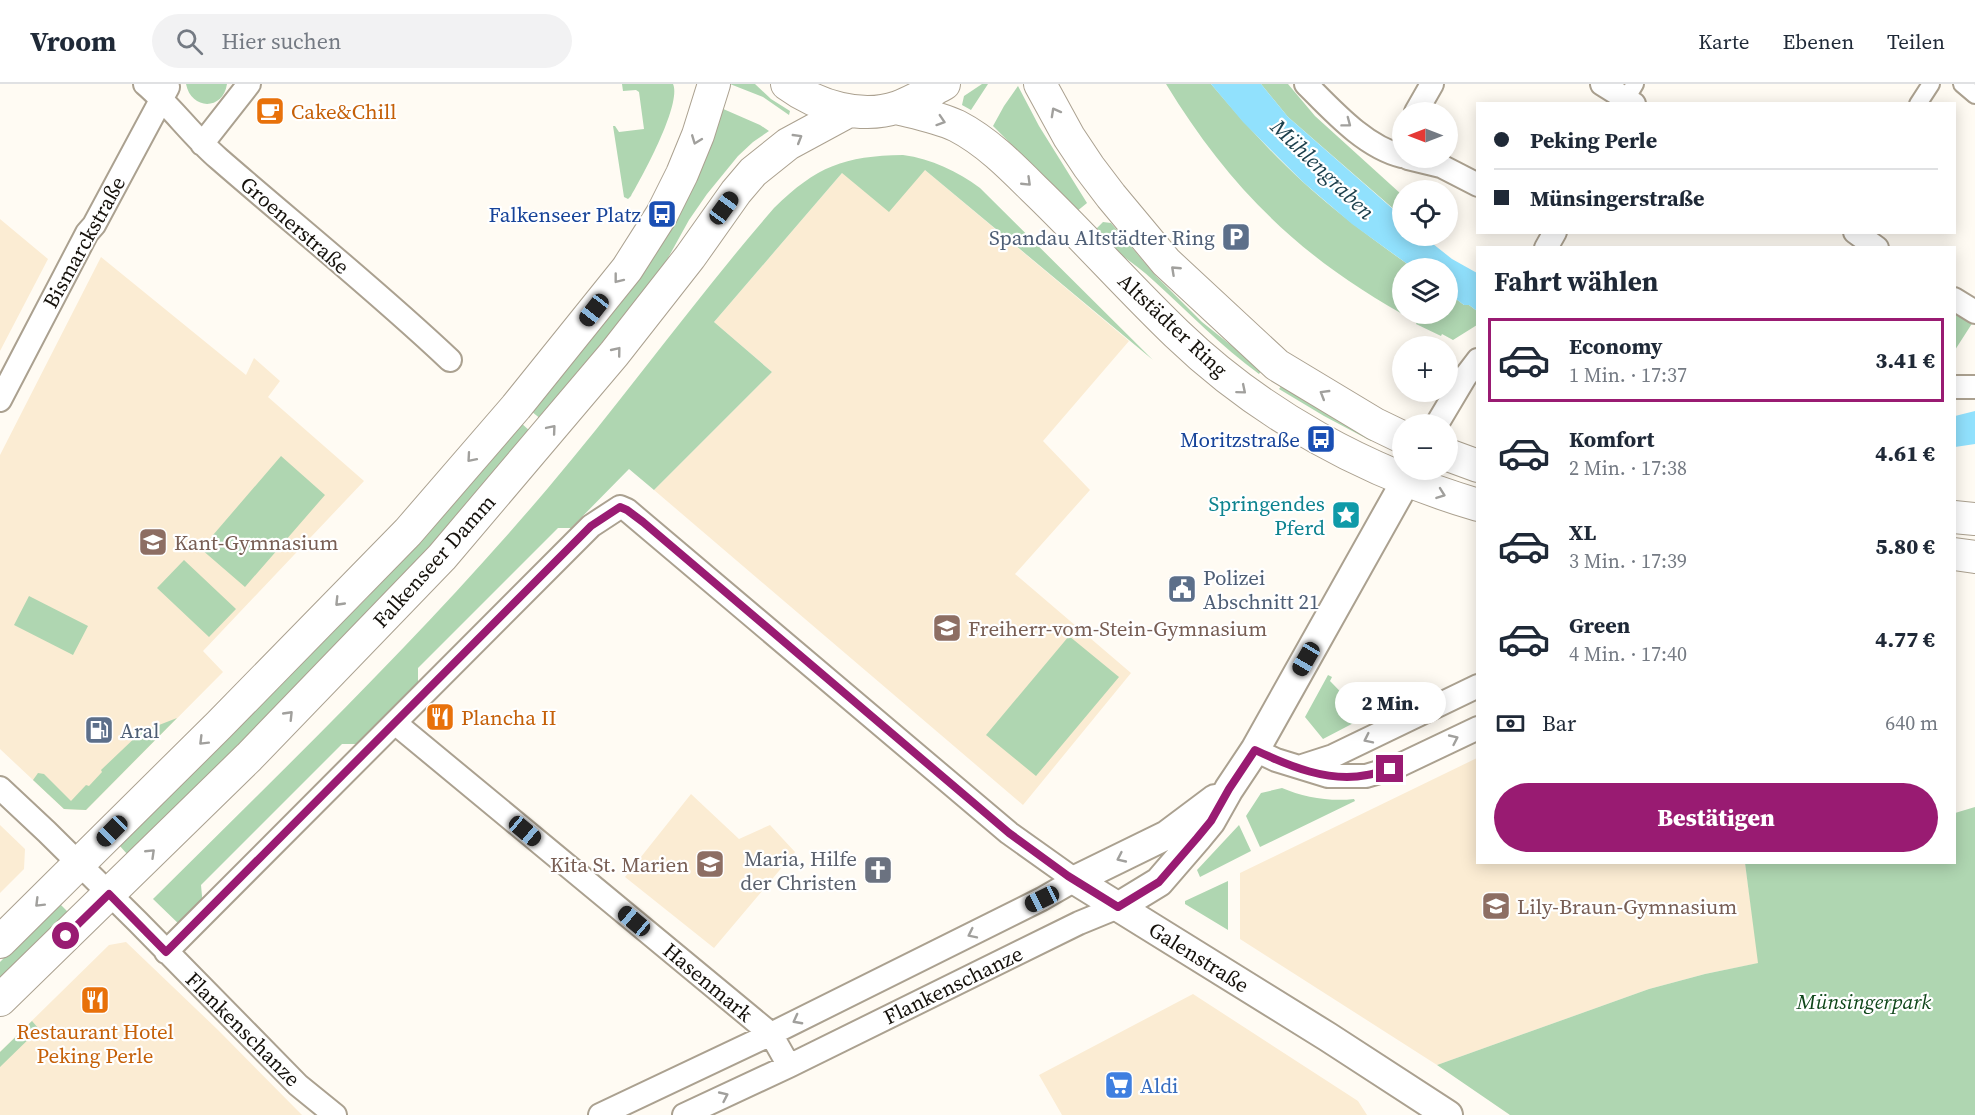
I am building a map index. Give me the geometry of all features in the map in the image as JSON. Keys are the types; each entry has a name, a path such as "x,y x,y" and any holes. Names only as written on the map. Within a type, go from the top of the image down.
{"main road":[{"name":"Falkenseer Damm","path":"0,942 219,725 408,532 516,407 627,269 662,214 698,135 714,84"},
{"path":"787,84 801,94 849,111 896,108 944,84"},
{"name":"Altstädter Ring","path":"1040,84 1069,137 1089,167 1166,262 1277,365 1392,432"},
{"name":"Altstädter Ring","path":"896,108 954,125 976,137 1008,164 1074,228 1178,336 1255,400 1356,459 1392,470"},
{"name":"Falkenseer Damm","path":"0,1000 249,757 442,557 614,354 753,172 783,147 849,111"},
{"path":"1458,459 1476,465"},
{"name":"Altstädter Ring","path":"1420,480 1476,505"},
{"path":"1956,517 1975,519"},
{"path":"1956,554 1975,557"}],"street":[{"path":"202,144 249,84"},
{"path":"1306,84 1341,120 1377,145 1392,149"},
{"path":"1422,102 1432,84"},
{"path":"1602,84 1630,98"},
{"path":"1919,102 1931,84"},
{"path":"1962,84 1975,95"},
{"name":"Groenerstraße","path":"159,89 202,144 409,321 450,360"},
{"name":"Bismarckstraße","path":"0,400 87,233 94,225 159,89"},
{"path":"1445,168 1476,184"},
{"path":"1858,234 1874,246"},
{"path":"1956,299 1975,312"},
{"path":"1443,414 1476,363"},
{"path":"1956,387 1975,387"},
{"path":"1118,907 1159,882 1211,821 1255,750 1406,480"},
{"name":"Galenstraße","path":"395,723 591,526 620,507 627,510 1009,833 1075,880 1326,1036 1448,1115"},
{"path":"1299,767 1333,756 1476,687"},
{"path":"166,952 395,723"},
{"name":"Hasenmark","path":"395,723 771,1034"},
{"path":"1255,750 1276,760 1328,776 1366,776 1396,767 1476,729"},
{"name":"Flankenschanze","path":"0,788 79,864 298,1085 335,1115"},
{"path":"1075,880 1167,835 1229,789"},
{"name":"Flankenschanze","path":"600,1115 771,1034 1042,899 1075,880"},
{"name":"Flankenschanze","path":"684,1115 789,1066 1079,922 1118,907"},
{"path":"771,1034 789,1066"}],"shaded area":[{"path":"925,170 1129,341 1043,441 1090,490 1015,574 1131,673 1023,805 654,490 772,372 714,322 842,173"},
{"path":"0,219 48,259 0,351"},
{"name":"Kant-Gymnasium","path":"101,257 246,375 254,358 280,381 268,397 364,481 203,651 223,672 86,810 64,809 0,749 0,455"},
{"name":"Lily-Braun-Gymnasium","path":"1476,758 1476,864 1745,864 1759,963 1649,989 1437,1065 1240,939 1240,873"},
{"name":"Kita St. Marien","path":"691,794 739,839 770,825 795,852 714,948 625,877"},
{"path":"0,825 25,849 24,869 0,893"},
{"path":"126,942 302,1115 0,1115 0,1052 109,945"},
{"path":"1193,994 1358,1101 1367,1115 1062,1115 1039,1075"}],"green space":[{"path":"186,84 227,84 220,99 207,104 194,99"},
{"path":"622,84 673,84 674,94 672,107 660,140 628,199 624,197 613,126 619,132 644,129 639,92 636,90 623,91"},
{"path":"730,84 755,84 771,99 790,111 789,115 763,97"},
{"path":"982,84 988,84 971,110 962,105 964,96"},
{"path":"1166,84 1211,84 1303,182 1357,227 1399,258 1392,258 1392,307 1340,275 1274,221 1217,158"},
{"path":"1261,84 1288,84 1315,116 1392,186 1392,208 1288,117"},
{"path":"1018,86 1039,126 1087,203 1076,212 993,126"},
{"path":"721,108 769,131 738,156 707,194 689,220 663,267 542,420 531,411"},
{"path":"903,155 924,159 944,167 980,188 1153,360 925,170 889,212 842,173 714,322 772,372 654,490 629,469 571,528 558,528 418,668 418,690 364,744 342,744 201,885 203,907 182,927 153,899 355,698 501,542 577,453 774,208 804,182 832,166 864,158"},
{"path":"1103,222 1111,223 1156,276 1202,322 1262,370 1259,374 1218,341 1147,275 1104,240 1097,233 1097,228"},
{"path":"1458,300 1476,310 1476,326 1458,337 1442,334 1441,336 1416,324 1458,324"},
{"path":"1956,311 1973,322 1956,348"},
{"path":"1282,385 1373,438 1371,441 1324,416 1279,389"},
{"path":"520,422 531,432 444,532 375,607 128,855 119,845 367,598"},
{"path":"281,456 325,495 245,587 201,549"},
{"path":"184,560 236,609 209,637 157,588"},
{"path":"29,596 88,626 73,655 14,625"},
{"path":"1069,636 1119,677 1036,776 986,735"},
{"path":"1328,675 1332,677 1330,681 1361,713 1365,712 1367,716 1323,739 1305,717"},
{"path":"177,718 86,810 64,809 33,780 38,773 44,774 71,801 86,785 89,786 102,772 101,770 141,732"},
{"path":"1282,788 1317,798 1354,799 1355,801 1260,847 1246,816 1261,793"},
{"name":"Münsingerpark","path":"1975,807 1975,1115 1510,1115 1437,1065 1649,989 1758,963 1745,864 1956,864 1956,813"},
{"path":"1239,825 1251,851 1200,877 1197,870"},
{"path":"1228,881 1228,930 1185,904 1185,901"},
{"path":"59,903 69,913 0,982 0,962"},
{"path":"32,1021 39,1029 0,1067 0,1052"}],"water":[{"name":"Mühlengraben","path":"1211,84 1261,84 1288,117 1392,208 1392,246 1436,246 1451,258 1399,258 1352,224 1303,182 1243,122"},
{"path":"1458,262 1476,272 1476,310 1469,305 1464,305 1458,300"},
{"path":"1975,411 1975,444 1956,447 1956,416"}],"place":[{"name":"Cake&Chill","path":"270,111"},
{"name":"Falkenseer Platz","path":"662,214"},
{"name":"Spandau Altstädter Ring","path":"1236,237"},
{"name":"Moritzstraße","path":"1321,439"},
{"name":"Springendes Pferd","path":"1346,515"},
{"name":"Kant-Gymnasium","path":"153,542"},
{"name":"Polizei Abschnitt 21","path":"1182,589"},
{"name":"Freiherr-vom-Stein-Gymnasium","path":"947,628"},
{"name":"Plancha II","path":"440,717"},
{"name":"Aral","path":"99,730"},
{"name":"Kita St. Marien","path":"710,864"},
{"name":"Maria, Hilfe der Christen","path":"878,870"},
{"name":"Lily-Braun-Gymnasium","path":"1496,906"},
{"name":"Restaurant Hotel Peking Perle","path":"95,1000"},
{"name":"Aldi","path":"1119,1085"}],"route":[{"path":"66,936 109,894 166,952 591,526 620,507 643,522 1009,833 1068,876 1118,907 1159,882 1211,821 1255,750 1276,760 1328,776 1366,776 1390,769"}]}
